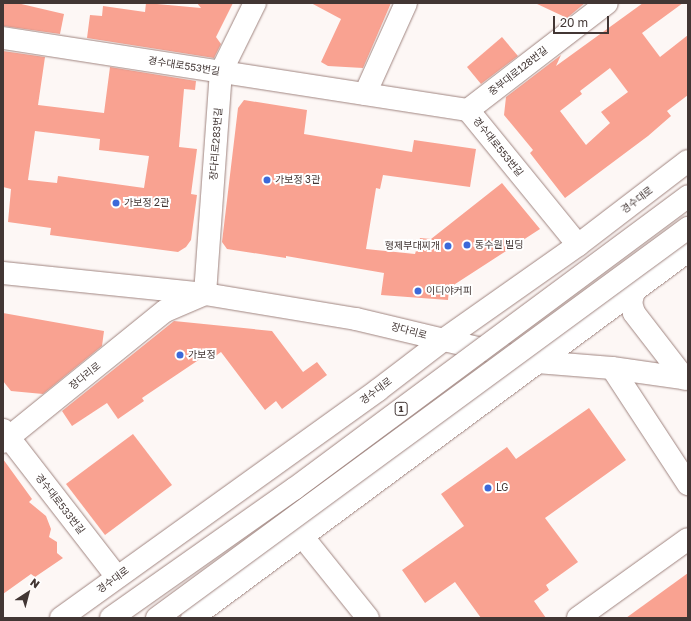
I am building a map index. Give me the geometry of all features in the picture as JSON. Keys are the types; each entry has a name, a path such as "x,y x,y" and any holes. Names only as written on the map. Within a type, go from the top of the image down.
{"street":[{"name":"장다리로283번길","path":"206,294 221,72 255,3"},
{"path":"366,94 406,3"},
{"name":"중부대로128번길","path":"468,110 607,3"},
{"name":"경수대로553번길","path":"3,38 468,110 578,245"},
{"name":"경수대로","path":"61,618 378,390 442,340 578,245 688,161"},
{"name":"1","path":"111,618 294,488 688,196"},
{"name":"1","path":"156,618 688,228"},
{"path":"192,618 688,251"},
{"name":"장다리로","path":"3,274 206,294 356,319 537,362 612,368 686,379"},
{"path":"634,291 631,303 634,313 686,379"},
{"name":"장다리로","path":"5,436 165,311 206,294"},
{"path":"612,368 688,484"},
{"name":"경수대로533번길","path":"5,436 117,577"},
{"path":"302,536 368,618"},
{"path":"578,618 688,539"}],"building":[{"path":"3,3 17,3 64,14 60,34 3,26"},
{"path":"146,3 201,8 197,3 233,3 216,37 221,44 214,58 87,38 90,15 102,16 103,6 145,12"},
{"path":"311,3 391,3 363,68 328,66 321,62 341,19"},
{"path":"535,3 585,3 567,18"},
{"path":"643,3 683,3 642,33 660,57 688,35 688,95 667,111 671,116 648,136 565,198 530,153 533,150 504,115 506,97 561,55 556,66","holes":["610,68 628,92 601,112 610,123 586,145 560,111 582,94 580,91"]},
{"path":"502,37 518,56 481,84 467,67"},
{"path":"3,51 45,57 38,105 104,113 110,67 196,81 195,90 184,89 179,147 197,149 191,194 197,195 191,240 186,247 178,252 50,235 51,228 8,222 11,189 3,187","holes":["35,131 100,139 99,150 149,156 144,188 58,176 57,183 28,180"]},
{"path":"244,100 307,110 304,134 412,152 414,140 476,149 470,187 383,175 380,189 376,188 366,249 415,254 420,238 431,239 502,183 540,229 449,288 448,300 381,295 384,273 286,256 286,258 227,249 222,242 238,108"},
{"path":"3,313 104,331 102,346 43,394 11,391 3,381"},
{"path":"174,321 272,331 303,372 317,362 327,375 282,409 276,401 265,410 221,352 210,360 206,355 142,398 144,401 118,419 107,403 72,426 62,411"},
{"path":"589,408 626,460 545,518 578,562 546,585 549,590 534,601 546,618 481,618 455,582 425,603 402,570 464,526 441,494 507,447 516,459"},
{"path":"133,434 172,485 105,535 66,484"},
{"path":"3,459 32,499 29,502 46,516 51,529 49,537 57,542 57,553 63,558 35,577 31,574 3,594"},
{"path":"688,573 688,618 626,618"}],"place":[{"name":"가보정 3관","path":"267,180"},
{"name":"가보정 2관","path":"116,203"},
{"name":"동수원 빌딩","path":"467,245"},
{"name":"형제부대찌개","path":"448,246"},
{"name":"이디야커피","path":"418,291"},
{"name":"가보정","path":"180,355"},
{"name":"LG","path":"488,488"}]}
